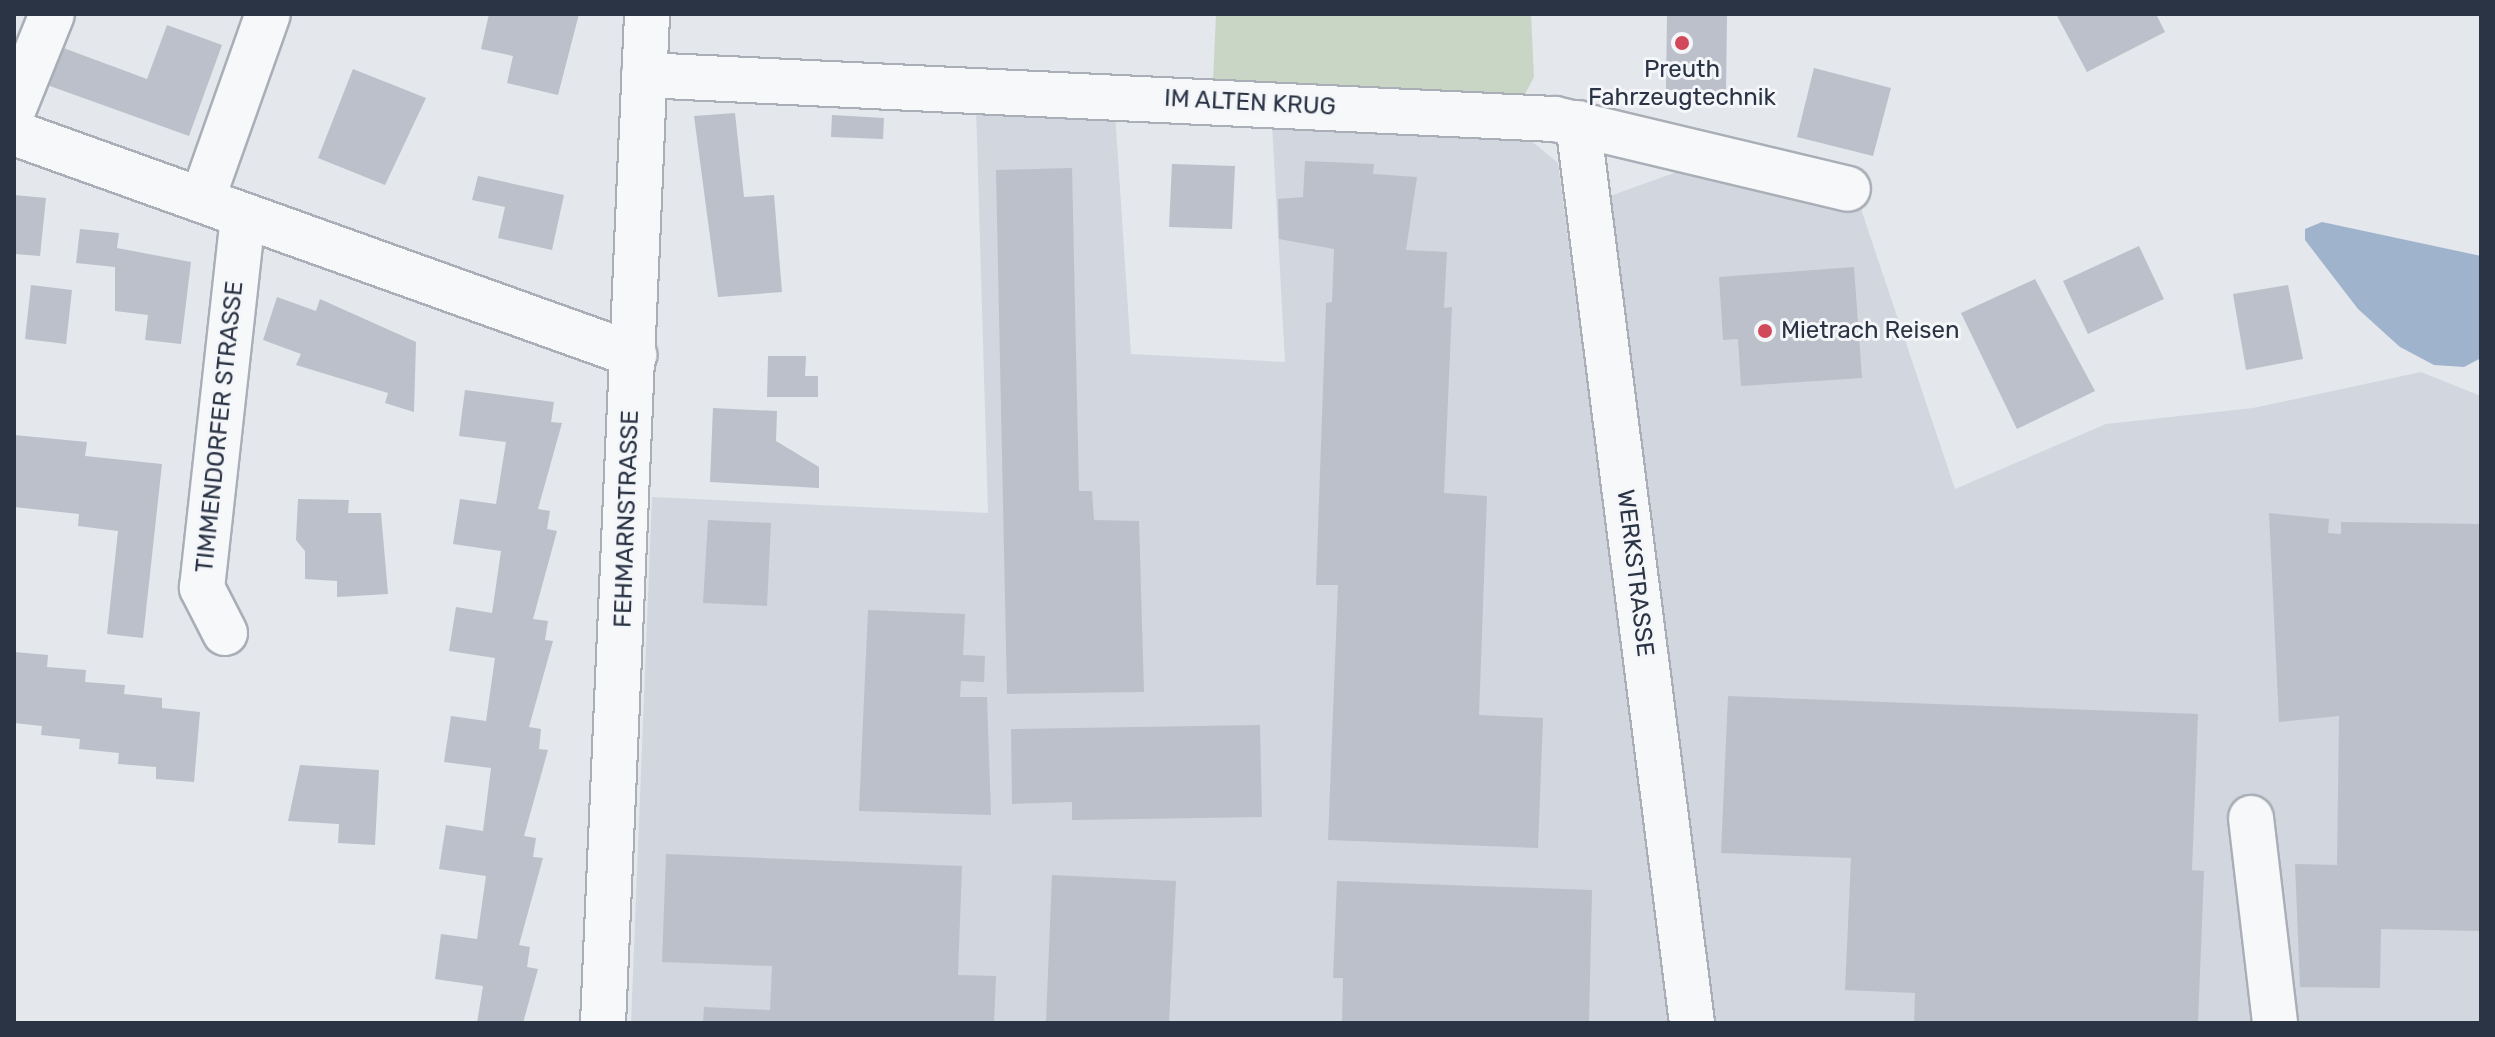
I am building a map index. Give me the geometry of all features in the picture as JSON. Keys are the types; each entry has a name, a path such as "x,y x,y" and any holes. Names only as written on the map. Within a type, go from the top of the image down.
{"street":[{"path":"14,108 52,14"},
{"path":"202,200 268,14"},
{"name":"FEHMARNSTRASSE","path":"603,1023 647,14"},
{"name":"IM ALTEN KRUG","path":"644,75 1578,123 1848,189"},
{"name":"WERKSTRASSE","path":"1578,123 1692,1023"},
{"path":"14,133 634,355"},
{"name":"TIMMENDORFER STRASSE","path":"225,633 202,588 243,215"},
{"path":"2251,818 2275,1023"}],"shaded area":[{"path":"976,106 1115,113 1131,354 1285,362 1272,124 1524,135 1558,163 1672,1023 631,1023 652,497 988,513"},
{"path":"1702,163 1859,203 1955,489 2106,424 2253,408 2421,372 2481,396 2481,1023 1709,1023 1607,197"}],"green space":[{"path":"1216,14 1531,14 1534,77 1524,96 1213,82"}],"water":[{"path":"2322,222 2481,256 2481,358 2464,367 2434,365 2400,347 2358,309 2305,240 2305,229"}],"building":[{"path":"489,14 579,14 558,95 507,83 513,56 481,49"},
{"path":"1667,14 1727,14 1726,91 1666,90"},
{"path":"2056,14 2156,14 2165,32 2087,72"},
{"path":"167,25 222,45 189,136 36,81 50,43 147,79"},
{"path":"1814,68 1891,88 1873,156 1797,137"},
{"path":"353,69 426,98 385,185 318,158"},
{"path":"735,113 744,197 774,195 782,292 718,297 694,116"},
{"path":"832,115 884,118 883,139 831,137"},
{"path":"1305,161 1374,164 1373,174 1417,177 1406,250 1447,252 1444,308 1452,307 1444,493 1487,496 1479,715 1543,718 1538,848 1328,840 1338,585 1316,585 1326,303 1332,302 1334,249 1279,239 1278,199 1303,197"},
{"path":"1172,164 1235,166 1232,229 1169,227"},
{"path":"1072,168 1079,491 1092,491 1094,520 1139,521 1144,692 1007,694 996,170"},
{"path":"478,176 564,195 552,250 498,238 505,207 472,200"},
{"path":"14,195 46,198 40,256 14,254"},
{"path":"80,229 119,233 117,248 191,262 181,344 145,340 148,315 115,311 115,267 76,263"},
{"path":"2139,246 2164,299 2088,334 2063,281"},
{"path":"1854,267 1862,378 1741,386 1738,339 1723,340 1719,277"},
{"path":"2035,279 2095,391 2017,429 1961,313"},
{"path":"31,285 72,290 66,344 25,339"},
{"path":"2288,285 2303,359 2246,370 2233,294"},
{"path":"277,297 316,311 320,299 416,342 414,412 385,403 388,393 296,365 301,354 263,340"},
{"path":"768,356 806,356 805,376 818,376 818,397 767,397"},
{"path":"465,390 554,402 551,422 562,423 538,509 550,511 547,529 557,531 533,619 548,621 545,640 553,641 529,727 541,729 539,749 548,750 524,836 536,838 533,857 543,858 519,945 530,947 527,967 538,969 523,1023 477,1023 483,986 435,979 441,934 477,939 486,876 439,869 446,825 483,831 491,768 444,762 451,716 486,721 495,658 449,651 456,607 492,613 501,551 453,544 460,499 496,504 506,442 459,436"},
{"path":"713,408 777,411 776,441 819,467 819,488 710,482"},
{"path":"14,435 87,442 85,456 162,464 143,638 107,634 118,531 78,526 79,514 14,507"},
{"path":"298,499 349,500 348,513 381,513 388,594 337,597 337,581 305,579 305,551 296,540"},
{"path":"2269,513 2329,519 2328,533 2341,534 2341,522 2481,524 2481,931 2381,929 2380,988 2300,987 2295,864 2337,865 2339,716 2279,722"},
{"path":"708,520 771,523 767,606 703,603"},
{"path":"868,610 965,614 963,655 985,656 984,682 961,681 960,697 987,697 991,815 859,811"},
{"path":"14,652 48,655 47,667 86,670 85,682 125,685 124,694 162,698 162,708 200,712 194,782 156,779 156,767 118,764 119,753 79,749 80,739 41,735 42,726 14,723"},
{"path":"1728,696 2198,714 2192,870 2204,871 2198,1023 1914,1023 1915,993 1845,990 1851,858 1721,853"},
{"path":"1260,725 1262,817 1072,820 1072,802 1012,804 1011,729"},
{"path":"300,765 379,770 375,845 338,843 339,824 288,821"},
{"path":"666,854 962,866 958,975 996,976 994,1023 703,1023 704,1007 770,1010 772,966 662,962"},
{"path":"1052,875 1176,881 1169,1023 1046,1023"},
{"path":"1337,881 1592,890 1589,1023 1342,1023 1343,978 1333,978"}],"place":[{"name":"Preuth Fahrzeugtechnik","path":"1682,43"},
{"name":"Mietrach Reisen","path":"1765,331"}]}
